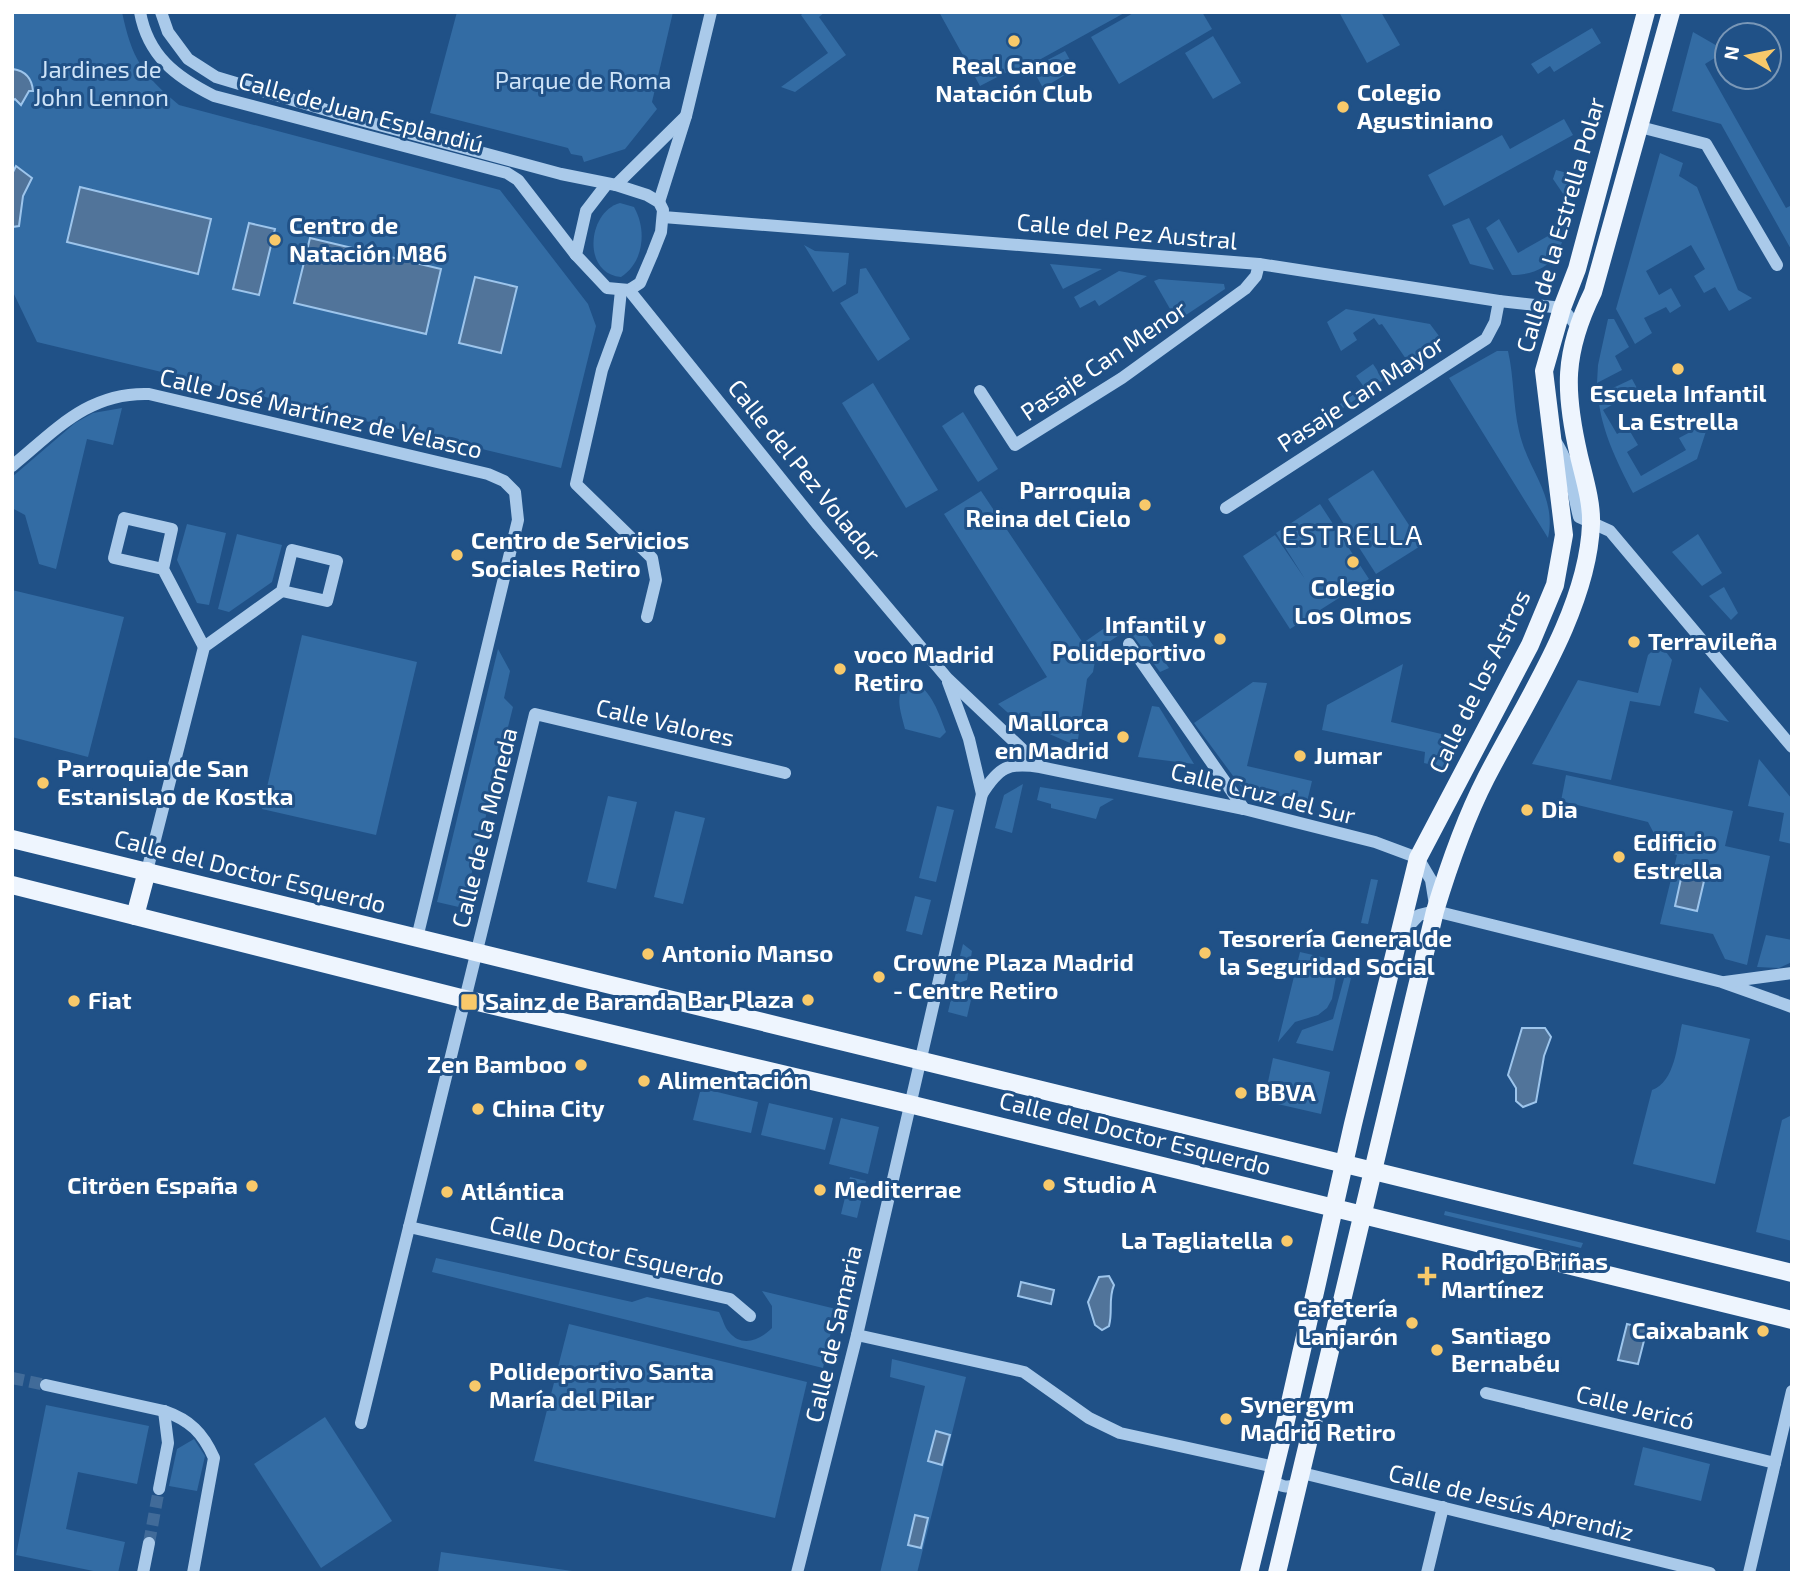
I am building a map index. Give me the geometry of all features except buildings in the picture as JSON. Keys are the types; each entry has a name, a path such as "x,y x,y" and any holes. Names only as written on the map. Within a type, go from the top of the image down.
{"main road":[{"name":"Calle de la Estrella Polar","path":"1552,436 1544,371 1562,308 1577,269 1646,12"},
{"name":"Calle de la Estrella Polar","path":"1591,524 1569,404 1568,369 1577,326 1593,292 1671,12"},
{"name":"Calle de los Astros","path":"1343,1165 1418,858 1530,645 1555,585 1564,535 1552,436"},
{"name":"Calle de los Astros","path":"1374,1172 1435,911 1461,832 1486,777 1545,672 1580,582 1591,524"},
{"name":"Calle del Doctor Esquerdo","path":"12,839 1792,1273"},
{"path":"135,916 147,871"},
{"name":"Calle del Doctor Esquerdo","path":"12,885 465,999 909,1104 1792,1320"},
{"path":"1249,1573 1343,1165"},
{"path":"1277,1573 1374,1172"}],"street":[{"name":"Calle de Juan Esplandiú","path":"140,12 146,36 161,61 184,81 214,96 507,173 518,180 576,255"},
{"name":"Calle de Juan Esplandiú","path":"161,12 169,32 188,59 216,77 353,118 611,185"},
{"path":"686,116 586,211 576,255 607,288 625,290 640,283 657,244 663,217 659,202 686,116 711,12"},
{"name":"Calle de la Estrella Polar","path":"1640,127 1706,144 1777,265"},
{"path":"611,185 634,189 659,202"},
{"name":"Calle del Pez Austral","path":"663,217 1259,264 1499,301 1562,308"},
{"name":"Pasaje Can Menor","path":"980,391 1015,445 1122,378 1245,289 1255,276 1259,264"},
{"path":"625,290 617,329 602,370 576,484 652,558 656,580 647,617"},
{"name":"Calle del Pez Volador","path":"625,290 818,526 947,678 1040,767"},
{"name":"Pasaje Can Mayor","path":"1226,508 1486,339 1495,322 1499,301"},
{"path":"1562,308 1577,326"},
{"name":"Calle José Martínez de Velasco","path":"12,466 81,409 130,394 149,394 488,474 504,481 515,492 518,520 417,938"},
{"name":"Calle de la Estrella Polar","path":"1552,436 1568,464 1579,517 1610,531 1792,747"},
{"path":"163,569 114,558 124,518 172,530 163,569 204,647"},
{"path":"147,871 204,647 282,591 292,551 337,561 327,601 282,591"},
{"path":"1129,644 1244,809"},
{"name":"Calle del Pez Volador","path":"947,678 969,739 982,794"},
{"name":"Calle Valores","path":"535,714 785,773"},
{"name":"Calle de la Moneda","path":"476,953 535,714"},
{"name":"Calle del Pez Volador","path":"918,1061 982,794 1004,768 1017,764 1040,767"},
{"name":"Calle Cruz del Sur","path":"1040,767 1244,809 1375,842 1418,858"},
{"path":"1418,858 1431,880 1435,911"},
{"path":"1399,936 1419,915 1435,911 1722,982 1792,1007"},
{"path":"361,1423 476,953"},
{"path":"1722,982 1792,973"},
{"name":"Calle de Samaria","path":"797,1573 857,1335 918,1061"},
{"name":"Calle Doctor Esquerdo","path":"409,1227 730,1299 750,1316"},
{"name":"Calle de Jesús Aprendiz","path":"857,1335 1024,1371 1089,1418 1119,1433 1275,1469"},
{"path":"46,1385 164,1411 180,1417 197,1429 214,1458 193,1573"},
{"path":"1749,1573 1792,1391"},
{"name":"Calle Jericó","path":"1486,1393 1775,1464"},
{"path":"159,1489 168,1443 164,1411"},
{"name":"Calle de Jesús Aprendiz","path":"1275,1469 1286,1458 1297,1461 1302,1475"},
{"name":"Calle de Jesús Aprendiz","path":"1275,1469 1279,1485 1289,1488 1302,1475"},
{"name":"Calle de Jesús Aprendiz","path":"1302,1475 1710,1573"},
{"path":"1427,1573 1443,1507"},
{"path":"143,1573 149,1543"}],"green space":[{"name":"Centro de Natación M86","path":"12,12 122,12 130,42 140,64 156,84 179,105 500,190 588,304 596,326 561,468 37,342 12,290"},
{"name":"Parque de Roma","path":"457,12 673,12 652,102 657,109 625,149 584,162 582,156 571,154 568,148 430,113"},
{"path":"804,12 825,12 819,17 846,55 795,92 781,87 828,53 801,15"},
{"name":"Real Canoe Natación Club","path":"939,12 1126,12 1012,75 1009,71 980,86"},
{"path":"1135,12 1202,12 1212,29 1119,84 1091,37"},
{"path":"1339,12 1381,12 1400,45 1367,63"},
{"path":"1592,28 1601,43 1554,72 1550,66 1538,74 1531,64"},
{"path":"1693,32 1713,44 1713,59 1705,64 1713,78 1713,91 1720,91 1786,208 1792,205 1792,251 1721,124 1672,111"},
{"path":"1213,36 1241,83 1213,99 1185,53"},
{"path":"1065,51 1075,69 1043,88 1032,68"},
{"path":"1564,119 1573,135 1444,206 1428,175 1502,135 1510,149"},
{"path":"1660,153 1683,163 1679,176 1697,187 1738,290 1752,298 1729,311 1715,287 1704,293 1694,276 1705,269 1691,245 1646,271 1659,295 1671,288 1681,306 1670,313 1666,307 1644,318 1652,333 1635,344 1616,309"},
{"path":"1556,170 1578,176 1570,204 1553,179"},
{"path":"620,203 634,207 642,235 635,263 621,277 608,273 600,265 595,255 594,242 601,218 609,209"},
{"path":"1469,218 1494,270 1470,264 1452,225"},
{"path":"1499,219 1518,253 1564,227 1560,248 1542,268 1512,275 1486,228"},
{"path":"804,245 815,251 849,253 846,284 833,292"},
{"path":"1050,264 1102,269 1063,289"},
{"path":"866,268 910,339 878,361 840,303 858,293 860,269"},
{"path":"1119,271 1147,276 1099,306 1095,300 1080,308 1074,297"},
{"path":"1159,279 1224,284 1225,289 1177,321 1154,281"},
{"path":"1346,309 1430,324 1439,336 1438,343 1343,408 1340,404 1364,387 1356,376 1373,364 1381,376 1406,359 1382,324 1379,325 1374,318 1353,333 1357,340 1341,351 1327,322"},
{"path":"1608,319 1614,319 1629,347 1615,356 1622,370 1597,383 1598,365"},
{"path":"1497,351 1508,351 1519,431 1549,509 1548,538 1449,378"},
{"path":"1632,379 1638,390 1603,410 1617,434 1628,428 1638,445 1627,452 1641,476 1686,450 1679,438 1709,422 1697,459 1633,493 1606,433 1598,395"},
{"path":"873,383 938,490 906,508 842,403"},
{"path":"122,408 113,445 87,439 56,569 39,564 25,515 12,508 12,477 75,423 93,413"},
{"path":"963,412 998,469 978,482 942,426"},
{"path":"1373,470 1422,545 1376,574 1328,499"},
{"path":"981,491 1083,643 1116,620 1134,618 1169,668 1160,672 1128,629 1097,650 1093,672 1087,679 1077,746 1015,719 998,704 1047,677 944,514"},
{"path":"1320,504 1369,579 1290,629 1243,556 1275,535 1305,579 1276,533"},
{"path":"187,524 226,533 209,605 197,603 177,560"},
{"path":"237,534 282,545 272,582 229,612 218,609"},
{"path":"1698,534 1722,573 1702,586 1672,552"},
{"path":"1724,587 1738,613 1731,620 1709,596"},
{"path":"12,590 124,617 88,757 12,737"},
{"path":"302,635 417,662 376,835 262,809"},
{"path":"1660,644 1672,660 1660,706 1630,701 1611,780 1532,764 1578,680 1638,693 1648,655"},
{"path":"498,649 510,671 504,698 513,707 463,908 437,902"},
{"path":"1403,664 1391,722 1454,737 1445,768 1424,763 1425,752 1322,730 1327,705"},
{"path":"914,682 926,691 938,711 946,732 940,738 905,729 900,695 902,689"},
{"path":"1253,682 1267,683 1247,766 1312,781 1307,802 1242,788 1194,723"},
{"path":"1700,687 1729,722 1694,713"},
{"path":"1152,706 1159,707 1194,764 1138,757"},
{"path":"1759,759 1792,799 1792,844 1779,841 1784,813 1748,806"},
{"path":"1566,775 1733,811 1725,846 1770,856 1747,965 1725,959 1713,934 1660,924 1677,855 1660,850 1648,822 1561,801"},
{"path":"1023,784 1012,833 995,828 1004,795"},
{"path":"1040,787 1114,799 1100,807 1096,819 1051,808 1051,804 1037,800"},
{"path":"608,796 637,802 616,889 587,882"},
{"path":"937,806 954,810 936,882 919,878"},
{"path":"675,811 705,818 683,904 654,897"},
{"path":"1371,879 1378,880 1368,924 1361,923"},
{"path":"915,896 931,900 922,935 906,931"},
{"path":"1766,935 1792,940 1792,962 1779,968 1757,967"},
{"path":"963,944 972,951 967,980 953,985"},
{"path":"1300,952 1339,961 1332,999 1327,1008 1318,1015 1295,1022 1278,1042"},
{"path":"1348,964 1354,966 1333,1051 1296,1043 1302,1030 1333,1019"},
{"path":"974,987 967,1017 948,1012 951,999"},
{"path":"1682,1024 1750,1039 1715,1184 1633,1164 1652,1090 1660,1086 1670,1071"},
{"path":"1273,1058 1330,1072 1321,1114 1264,1101"},
{"path":"701,1088 758,1102 751,1133 693,1120"},
{"path":"769,1103 833,1118 825,1150 761,1135"},
{"path":"1792,1115 1792,1241 1756,1232 1782,1120"},
{"path":"841,1118 879,1127 868,1174 829,1164"},
{"path":"850,1177 866,1181 857,1218 841,1214"},
{"path":"1445,1211 1583,1243 1581,1248 1444,1215"},
{"path":"436,1258 632,1302 647,1297 719,1312 729,1332 745,1341 757,1339 772,1328 772,1306 762,1291 836,1309 823,1368 432,1272"},
{"path":"569,1324 807,1382 775,1518 534,1461"},
{"path":"892,1359 966,1377 917,1573 880,1573 925,1386 890,1377"},
{"path":"46,1405 149,1426 137,1484 78,1472 66,1529 125,1542 118,1573 103,1573 16,1555"},
{"path":"325,1417 392,1521 321,1568 254,1464"},
{"path":"194,1439 205,1456 197,1491 169,1486 177,1449"},
{"path":"1643,1447 1710,1464 1701,1501 1634,1485"},
{"path":"441,1552 586,1573 438,1573"}],"shaded area":[{"path":"13,69 30,79 33,91 29,91 21,105 15,99 12,101"},
{"path":"16,166 32,178 23,196 19,226 12,227 12,174"},
{"path":"80,187 211,219 198,274 67,242"},
{"path":"249,223 275,229 259,295 233,289"},
{"path":"310,238 441,269 426,334 294,303"},
{"path":"475,277 517,287 501,353 459,343"},
{"path":"1684,865 1707,868 1697,911 1675,906"},
{"path":"1522,1028 1545,1028 1551,1037 1544,1056 1536,1102 1523,1107 1516,1101 1516,1088 1508,1075"},
{"path":"1109,1276 1114,1285 1110,1321 1109,1326 1102,1330 1095,1325 1088,1302 1099,1277"},
{"path":"1021,1282 1054,1290 1051,1304 1018,1296"},
{"path":"1627,1324 1647,1329 1638,1364 1618,1360"},
{"path":"936,1431 950,1435 942,1465 928,1461"},
{"path":"915,1515 928,1518 921,1548 908,1545"}],"tunnel":[{"path":"12,1378 46,1385"},
{"path":"149,1543 159,1489"}],"place":[{"name":"Real Canoe Natación Club","path":"1014,41"},
{"name":"Colegio Agustiniano","path":"1343,107"},
{"name":"Centro de Natación M86","path":"275,240"},
{"name":"Escuela Infantil La Estrella","path":"1678,369"},
{"name":"Parroquia Reina del Cielo","path":"1145,505"},
{"name":"Centro de Servicios Sociales Retiro","path":"457,555"},
{"name":"Colegio Los Olmos","path":"1353,562"},
{"name":"Infantil y Polideportivo","path":"1220,639"},
{"name":"Terravileña","path":"1634,642"},
{"name":"voco Madrid Retiro","path":"840,669"},
{"name":"Mallorca en Madrid","path":"1123,737"},
{"name":"Jumar","path":"1300,756"},
{"name":"Parroquia de San Estanislao de Kostka","path":"43,783"},
{"name":"Dia","path":"1527,810"},
{"name":"Edificio Estrella","path":"1619,857"},
{"name":"Tesorería General de la Seguridad Social","path":"1205,953"},
{"name":"Antonio Manso","path":"648,954"},
{"name":"Crowne Plaza Madrid - Centre Retiro","path":"879,977"},
{"name":"Bar Plaza","path":"808,1000"},
{"name":"Fiat","path":"74,1001"},
{"name":"Sainz de Baranda","path":"469,1002"},
{"name":"Zen Bamboo","path":"581,1065"},
{"name":"Alimentación","path":"644,1081"},
{"name":"BBVA","path":"1241,1093"},
{"name":"China City","path":"478,1109"},
{"name":"Studio A","path":"1049,1185"},
{"name":"Citröen España","path":"252,1186"},
{"name":"Mediterrae","path":"820,1190"},
{"name":"Atlántica","path":"447,1192"},
{"name":"La Tagliatella","path":"1287,1241"},
{"name":"Rodrigo Briñas Martínez","path":"1427,1276"},
{"name":"Cafetería Lanjarón","path":"1412,1323"},
{"name":"Caixabank","path":"1763,1331"},
{"name":"Santiago Bernabéu","path":"1437,1350"},
{"name":"Polideportivo Santa María del Pilar","path":"475,1386"},
{"name":"Synergym Madrid Retiro","path":"1226,1419"}],"district":[{"name":"ESTRELLA","path":"1353,535"}],"park label":[{"name":"Jardines de John Lennon","path":"101,84"}]}
